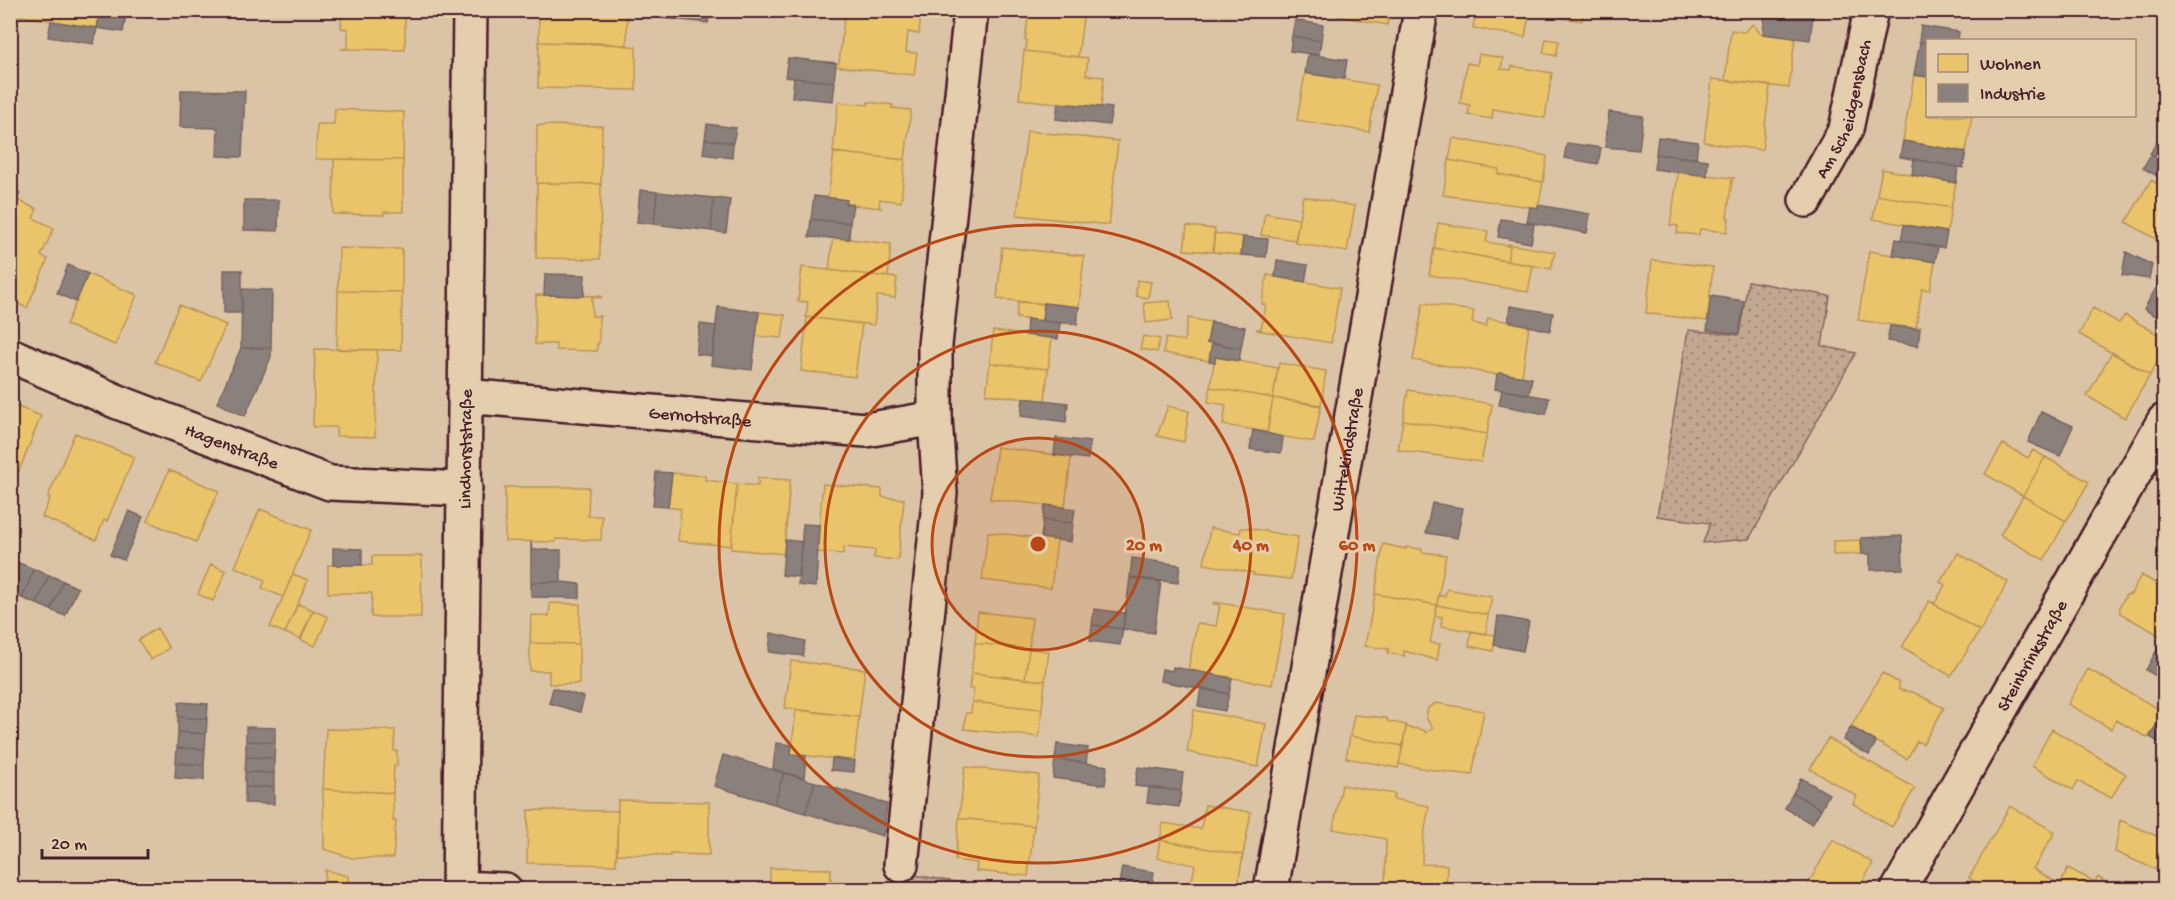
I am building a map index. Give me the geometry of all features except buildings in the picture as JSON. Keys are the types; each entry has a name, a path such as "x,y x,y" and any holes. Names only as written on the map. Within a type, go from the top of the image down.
{"street":[{"name":"Lindhorststraße","path":"470,10 459,889 505,890"},
{"path":"901,865 940,493 935,418 935,345 971,10"},
{"name":"Wittekindstraße","path":"1271,890 1421,10"},
{"name":"Am Scheidgensbach","path":"1806,200 1846,129 1871,10"},
{"name":"Hagenstraße","path":"10,355 118,402 330,483 465,489"},
{"name":"Gernotstraße","path":"464,396 866,430 935,418"},
{"name":"Steinbrinkstraße","path":"1898,890 2152,469 2164,421"}],"shaded area":[{"path":"1748,281 1830,296 1822,346 1856,353 1749,539 1703,543 1710,523 1657,516 1688,330 1739,335"},
{"path":"909,874 997,889 906,890"}]}
